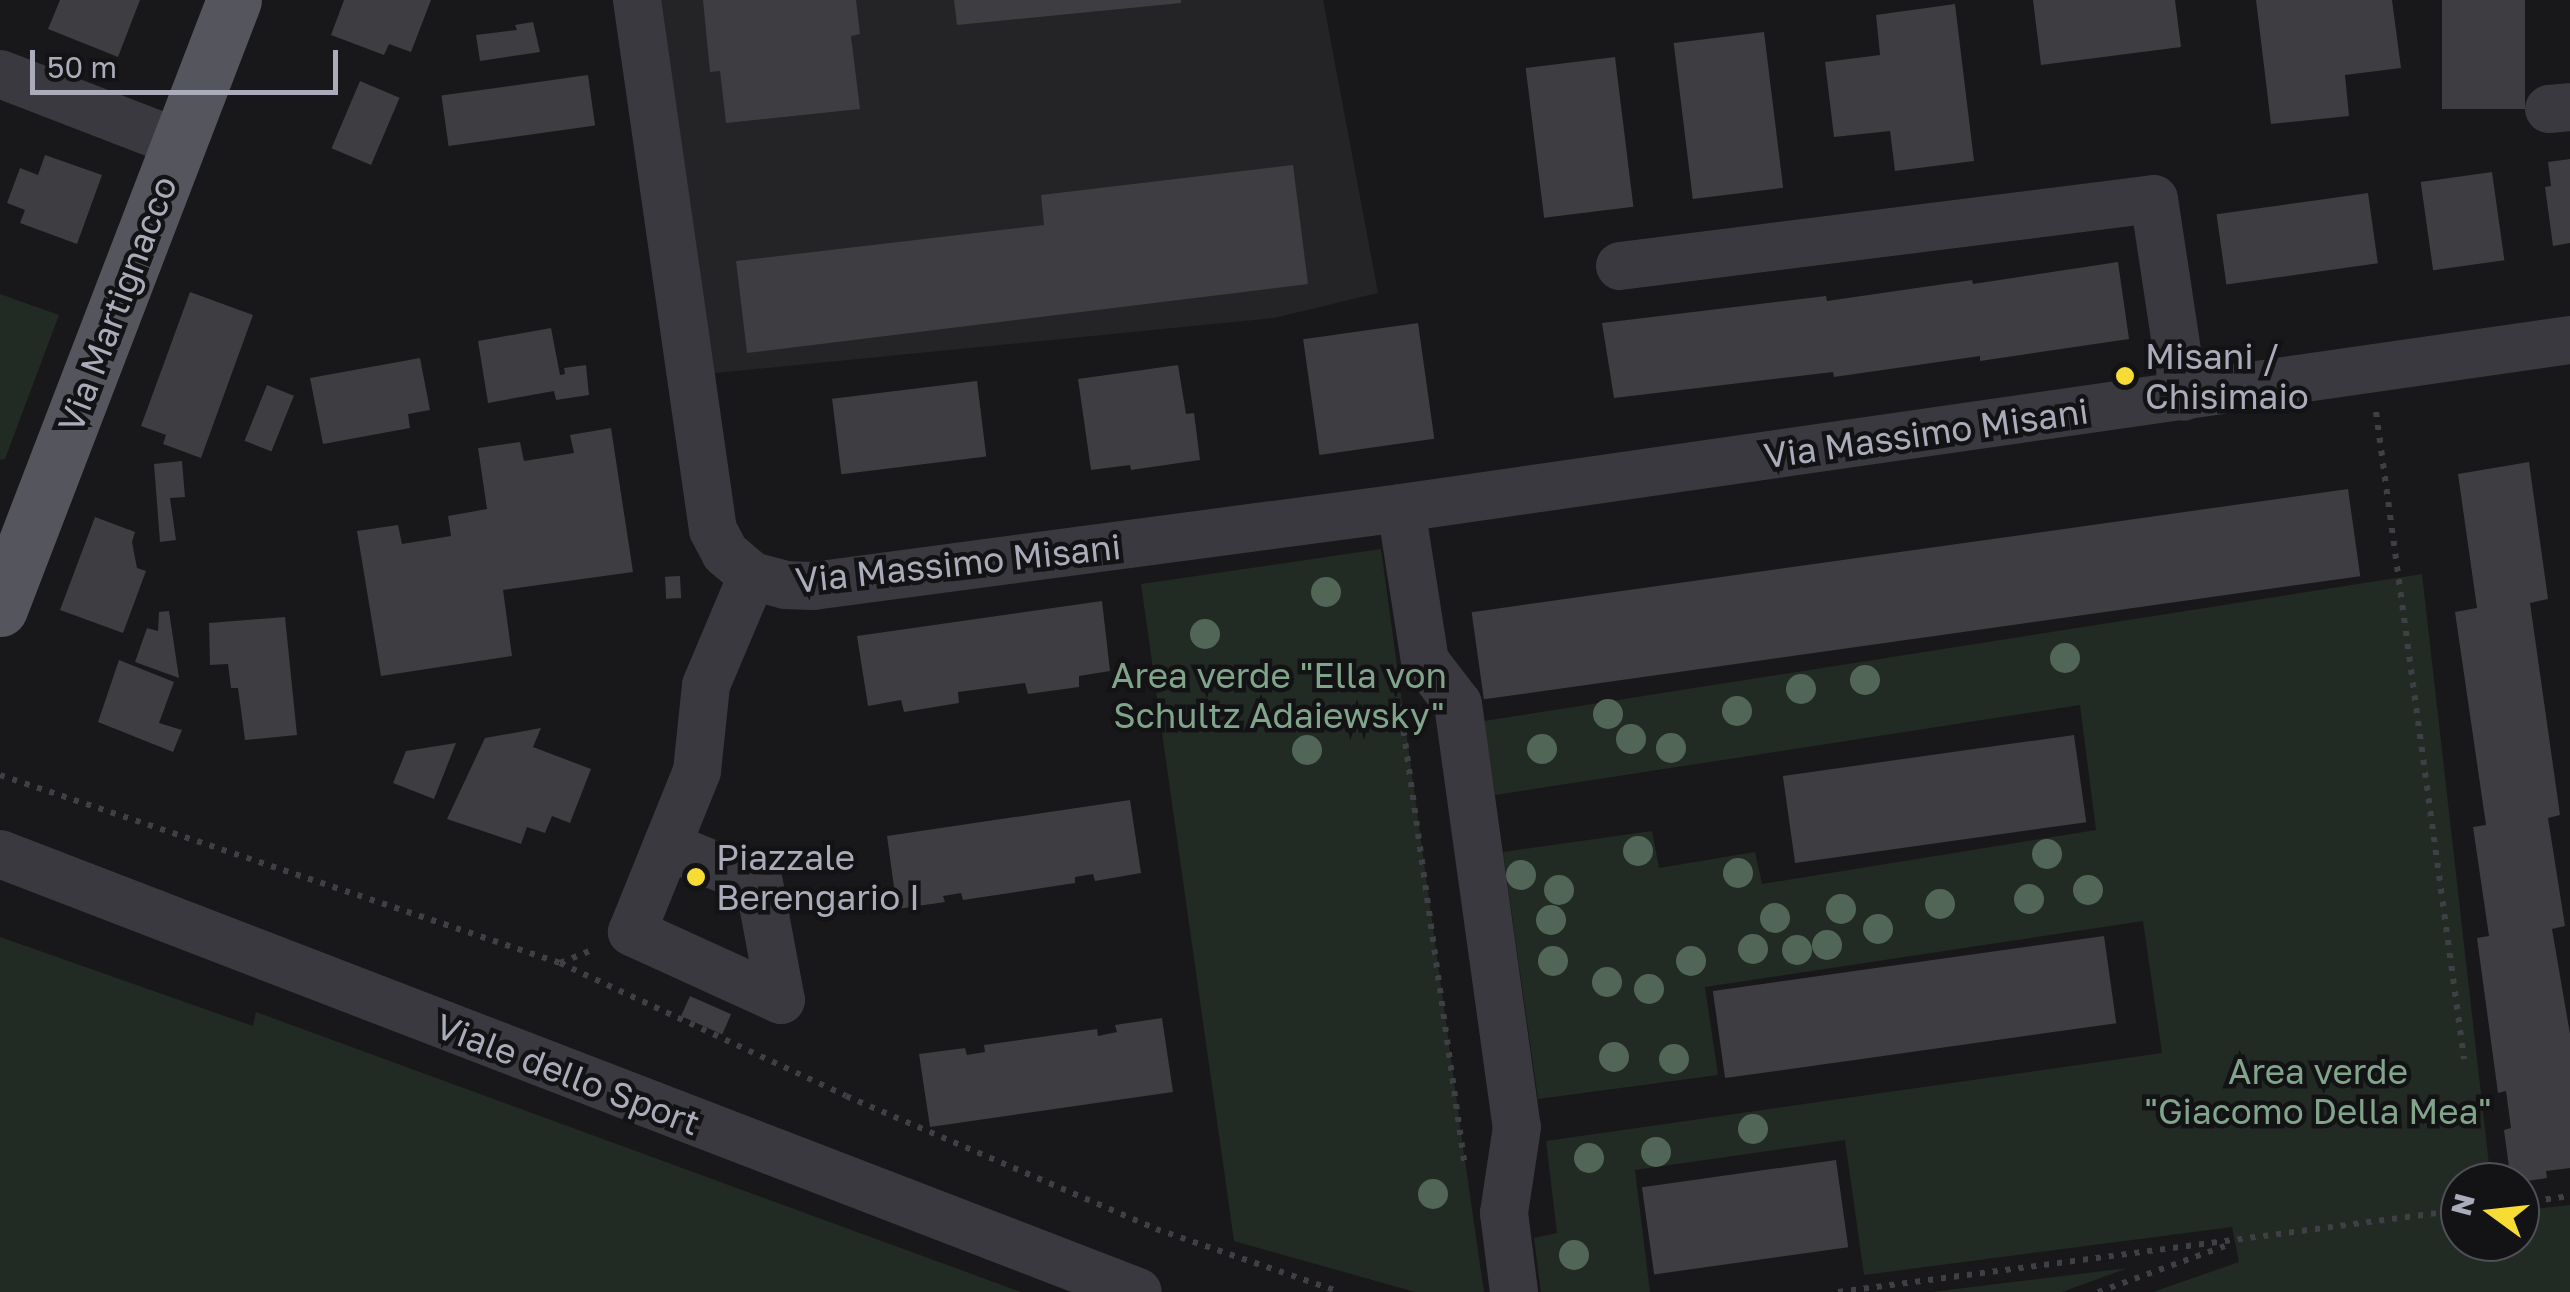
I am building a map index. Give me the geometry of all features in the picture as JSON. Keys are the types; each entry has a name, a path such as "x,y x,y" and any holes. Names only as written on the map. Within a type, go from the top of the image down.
{"main road":[{"name":"Via Martignacco","path":"0,609 234,0"}],"street":[{"name":"Via Massimo Misani","path":"637,0 707,508 725,553 752,576 814,586 1400,508 2570,340"},
{"path":"0,74 179,144"},
{"path":"1620,266 2154,199 2184,397"},
{"path":"1400,508 1425,662 1458,704 1518,1127 1504,1213 1514,1292"},
{"path":"668,846 697,771 706,685 752,576"},
{"name":"Viale dello Sport","path":"0,854 1138,1292"}],"path":[{"path":"2370,370 2464,1060"},
{"path":"1398,690 1466,1176"},
{"path":"0,775 560,964 846,1096 1156,1229 1340,1292"},
{"path":"2540,1200 2570,1196"},
{"path":"1838,1292 2440,1213"},
{"path":"2098,1292 2236,1242"}],"shaded area":[{"path":"653,0 1323,0 1378,293 1274,318 705,374"}],"green space":[{"path":"0,294 59,315 5,459 0,460"},
{"name":"Area verde \"Ella von Schultz Adaiewsky\"","path":"1381,549 1484,1292 1415,1292 1234,1241 1141,584"},
{"name":"Area verde \"Giacomo Della Mea\"","path":"2422,574 2489,1162 2440,1162 2440,1262 2540,1262 2540,1209 2570,1205 2570,1292 2153,1292 2239,1262 2232,1227 1864,1275 1845,1140 1635,1170 1650,1292 1541,1292 1534,1238 1557,1233 1546,1141 2162,1053 2143,921 1705,987 1718,1075 1538,1099 1503,852 1652,831 1659,868 1755,852 1762,884 2096,830 2080,705 1495,795 1484,721"},
{"path":"0,937 253,1026 256,1012 1021,1292 0,1292"},
{"path":"2128,1268 2062,1292 1931,1292"}],"building":[{"path":"60,0 140,0 118,57 48,29"},
{"path":"344,0 431,0 411,52 389,44 384,55 331,35"},
{"path":"703,0 856,0 860,34 851,36 860,109 726,123 720,71 710,72"},
{"path":"954,0 1181,0 1181,3 957,25"},
{"path":"2033,0 2175,0 2181,47 2041,65"},
{"path":"2256,0 2392,0 2401,68 2345,75 2349,116 2271,124"},
{"path":"2442,0 2525,0 2525,109 2442,109"},
{"path":"1955,4 1974,161 1895,171 1890,131 1834,137 1825,62 1880,55 1876,15"},
{"path":"533,22 540,52 480,61 476,35 517,30 515,25"},
{"path":"1764,32 1783,188 1693,199 1674,43"},
{"path":"1615,57 1633,207 1544,218 1526,68"},
{"path":"588,75 595,126 449,146 441,96"},
{"path":"360,81 400,98 371,165 331,148"},
{"path":"45,155 102,175 77,244 20,223 25,210 7,203 20,168 38,175"},
{"path":"2570,159 2570,243 2553,246 2545,187 2551,186 2548,162"},
{"path":"1293,165 1308,284 747,353 736,261 1044,225 1041,195"},
{"path":"2492,172 2504,260 2433,270 2421,182"},
{"path":"2368,193 2378,263 2226,285 2216,214"},
{"path":"2118,262 2129,339 1980,361 1980,356 1834,377 1833,372 1614,398 1602,323 1826,296 1827,301 1972,280 1973,284"},
{"path":"190,292 253,315 201,458 163,444 166,435 141,426"},
{"path":"1418,323 1434,439 1319,455 1303,339"},
{"path":"551,328 560,375 565,374 564,368 586,365 589,395 556,400 554,391 488,403 478,341"},
{"path":"420,358 430,410 408,414 410,428 323,444 310,378"},
{"path":"1178,365 1186,414 1194,413 1200,460 1131,470 1130,465 1091,470 1078,379"},
{"path":"977,381 986,456 841,474 832,399"},
{"path":"267,385 294,396 271,451 245,441"},
{"path":"611,428 633,572 503,590 512,656 381,676 357,531 398,525 402,544 451,536 448,516 487,509 478,448 520,442 524,461 574,453 570,435"},
{"path":"182,461 185,497 170,498 176,540 160,542 154,464"},
{"path":"2529,462 2548,599 2530,603 2560,815 2548,818 2565,926 2552,929 2570,1034 2570,1168 2546,1171 2547,1178 2540,1179 2540,1162 2508,1162 2504,1130 2511,1128 2506,1091 2498,1093 2477,938 2489,936 2473,827 2486,825 2455,612 2477,608 2458,474"},
{"path":"2348,489 2360,576 1484,699 1472,612"},
{"path":"95,517 135,532 132,542 137,568 146,571 123,633 60,610"},
{"path":"680,576 681,598 666,599 665,577"},
{"path":"1102,601 1110,671 1079,676 1079,687 1028,694 1025,683 958,692 959,703 904,712 901,700 868,706 857,636"},
{"path":"169,611 179,678 135,662 147,628 158,631 159,612"},
{"path":"285,617 297,735 245,740 238,688 231,688 228,664 210,665 209,623"},
{"path":"119,660 174,682 159,723 182,730 173,752 98,722"},
{"path":"541,728 533,747 591,769 570,823 552,816 545,833 527,827 521,844 447,819 485,738"},
{"path":"2074,735 2086,822 1795,863 1783,776"},
{"path":"456,743 434,799 393,783 406,751"},
{"path":"1130,800 1141,873 1095,881 1093,874 1075,877 1075,883 963,900 961,893 943,896 945,902 897,909 887,836"},
{"path":"2104,936 2116,1023 1725,1078 1713,991"},
{"path":"690,996 731,1014 722,1034 681,1016"},
{"path":"1162,1018 1173,1092 930,1127 919,1054 965,1048 967,1055 985,1052 984,1045 1097,1029 1098,1036 1117,1032 1115,1025"},
{"path":"1836,1160 1848,1247 1654,1274 1642,1187"}],"place":[{"name":"Misani / Chisimaio","path":"2125,376"},
{"name":"Piazzale Berengario I","path":"696,877"}]}
